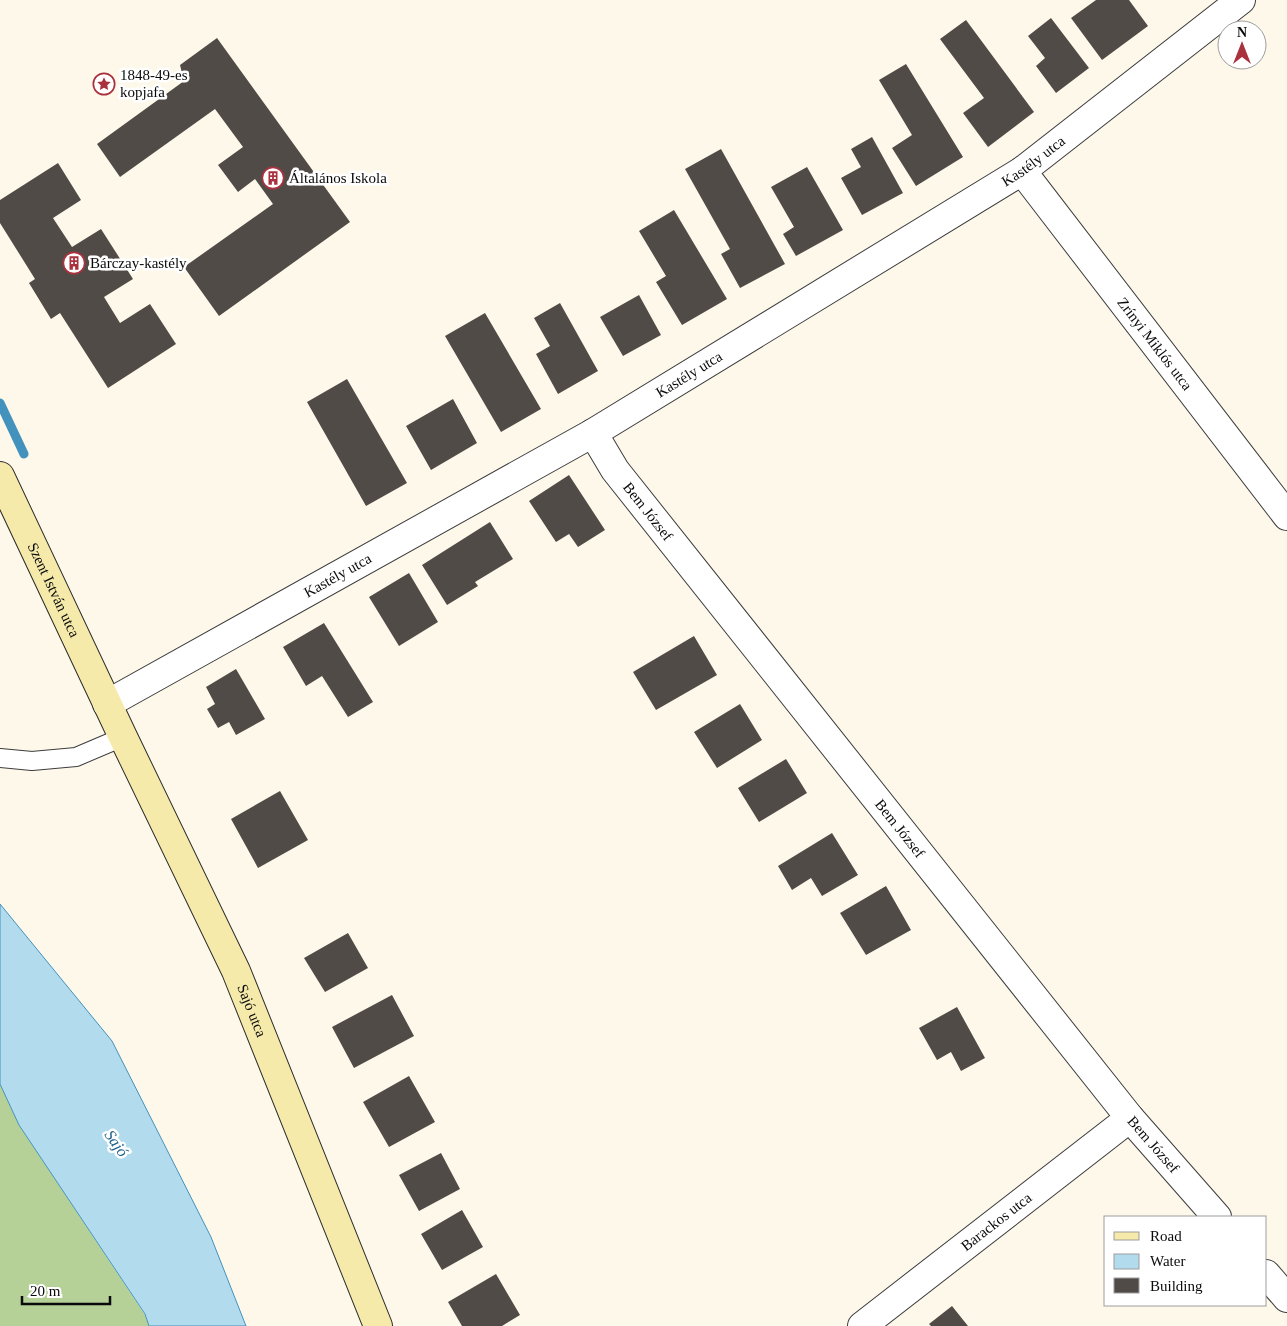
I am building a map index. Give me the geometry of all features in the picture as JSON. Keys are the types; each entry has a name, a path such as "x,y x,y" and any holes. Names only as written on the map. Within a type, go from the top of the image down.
{"main road":[{"name":"Szent István utca","path":"0,476 107,704"},
{"name":"Sajó utca","path":"107,704 236,970 378,1326"}],"street":[{"name":"Kastély utca","path":"107,704 593,433 1022,171 1241,0"},
{"name":"Zrínyi Miklós utca","path":"1022,171 1287,516"},
{"name":"Bem József","path":"593,433 616,470 1130,1118 1216,1216"},
{"name":"Barackos utca","path":"862,1326 1130,1118"},
{"path":"1267,1275 1287,1298"}],"lane":[{"path":"0,758 32,760 76,757 123,737"}],"green space":[{"path":"0,1084 19,1125 145,1315 149,1326 0,1326"}],"water":[{"name":"Sajó","path":"0,904 112,1041 211,1237 246,1326 149,1326 145,1314 19,1125 0,1084"}],"building":[{"path":"1096,0 1129,0 1148,26 1102,60 1071,18"},
{"path":"1051,18 1089,68 1056,93 1036,66 1045,58 1028,36"},
{"path":"966,20 1034,112 988,147 963,113 984,98 940,39"},
{"name":"Általános Iskola","path":"217,38 350,222 219,316 184,267 273,204 255,179 238,192 218,165 243,147 215,109 120,177 97,144 184,81 180,65"},
{"path":"906,64 963,157 916,186 892,148 912,135 879,80"},
{"path":"872,137 903,193 862,215 841,178 861,167 851,149"},
{"path":"721,149 785,264 740,288 721,254 730,249 685,169"},
{"name":"Bárczay-kastély","path":"58,163 81,200 53,218 72,247 101,229 133,279 104,297 120,323 150,304 176,344 108,388 60,313 51,319 29,283 35,279 0,223 0,200"},
{"path":"807,167 843,230 796,256 783,234 794,227 771,187"},
{"path":"674,210 727,299 682,325 656,282 666,276 639,231"},
{"path":"639,295 661,335 623,356 600,317"},
{"path":"560,303 598,371 558,394 536,354 550,346 534,318"},
{"path":"485,313 541,409 501,432 445,336"},
{"path":"347,379 407,483 366,506 307,402"},
{"path":"453,399 477,443 431,470 406,426"},
{"path":"569,475 605,530 578,547 569,534 556,542 529,501"},
{"path":"490,522 513,559 475,582 478,586 447,605 422,565"},
{"path":"409,573 438,622 399,646 369,597"},
{"path":"324,623 373,702 348,717 322,676 306,686 283,647"},
{"path":"694,636 717,675 656,710 633,672"},
{"path":"236,669 265,719 236,735 229,722 218,728 207,709 215,704 206,687"},
{"path":"740,704 762,740 717,768 694,732"},
{"path":"786,759 807,793 759,822 738,788"},
{"path":"280,791 308,840 258,868 231,819"},
{"path":"832,833 858,875 822,896 811,878 792,890 778,866"},
{"path":"886,886 911,930 866,955 840,913"},
{"path":"348,933 368,968 325,992 304,958"},
{"path":"392,995 414,1036 354,1068 332,1027"},
{"path":"957,1007 985,1058 961,1071 951,1052 937,1060 919,1028"},
{"path":"409,1076 435,1122 389,1147 363,1102"},
{"path":"441,1153 460,1189 419,1211 399,1175"},
{"path":"462,1210 483,1247 442,1270 421,1234"},
{"path":"496,1274 520,1315 502,1326 462,1326 448,1302"},
{"path":"952,1306 968,1326 931,1326 929,1324"}],"waterway":[{"path":"0,403 24,454"}],"place":[{"name":"1848-49-es kopjafa","path":"104,84"},
{"name":"Általános Iskola","path":"273,178"},
{"name":"Bárczay-kastély","path":"74,263"}]}
